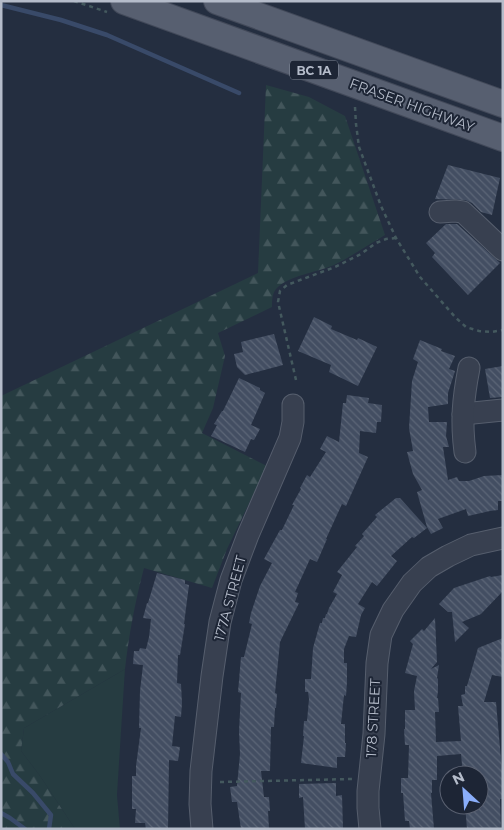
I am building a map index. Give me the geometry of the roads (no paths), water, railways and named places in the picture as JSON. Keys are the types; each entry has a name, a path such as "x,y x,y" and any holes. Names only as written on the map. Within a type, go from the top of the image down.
{"main road":[{"name":"FRASER HIGHWAY","path":"124,1 503,138"},
{"name":"BC 1A","path":"217,1 503,104"}],"street":[{"path":"440,212 464,212 503,250"},
{"path":"465,452 462,431 464,397 469,368"},
{"name":"177A STREET","path":"202,829 201,771 220,622 231,580 248,535 290,438 293,422 293,405"},
{"path":"463,414 503,410"},
{"name":"178 STREET","path":"370,829 368,792 374,734 377,662 381,636 393,610 412,583 429,568 470,545 503,538"}],"waterway":[{"path":"1,5 61,20 107,35 239,93"},
{"path":"1,754 8,762 13,774 33,793 51,815 49,829"},
{"path":"1,813 25,829"}]}
